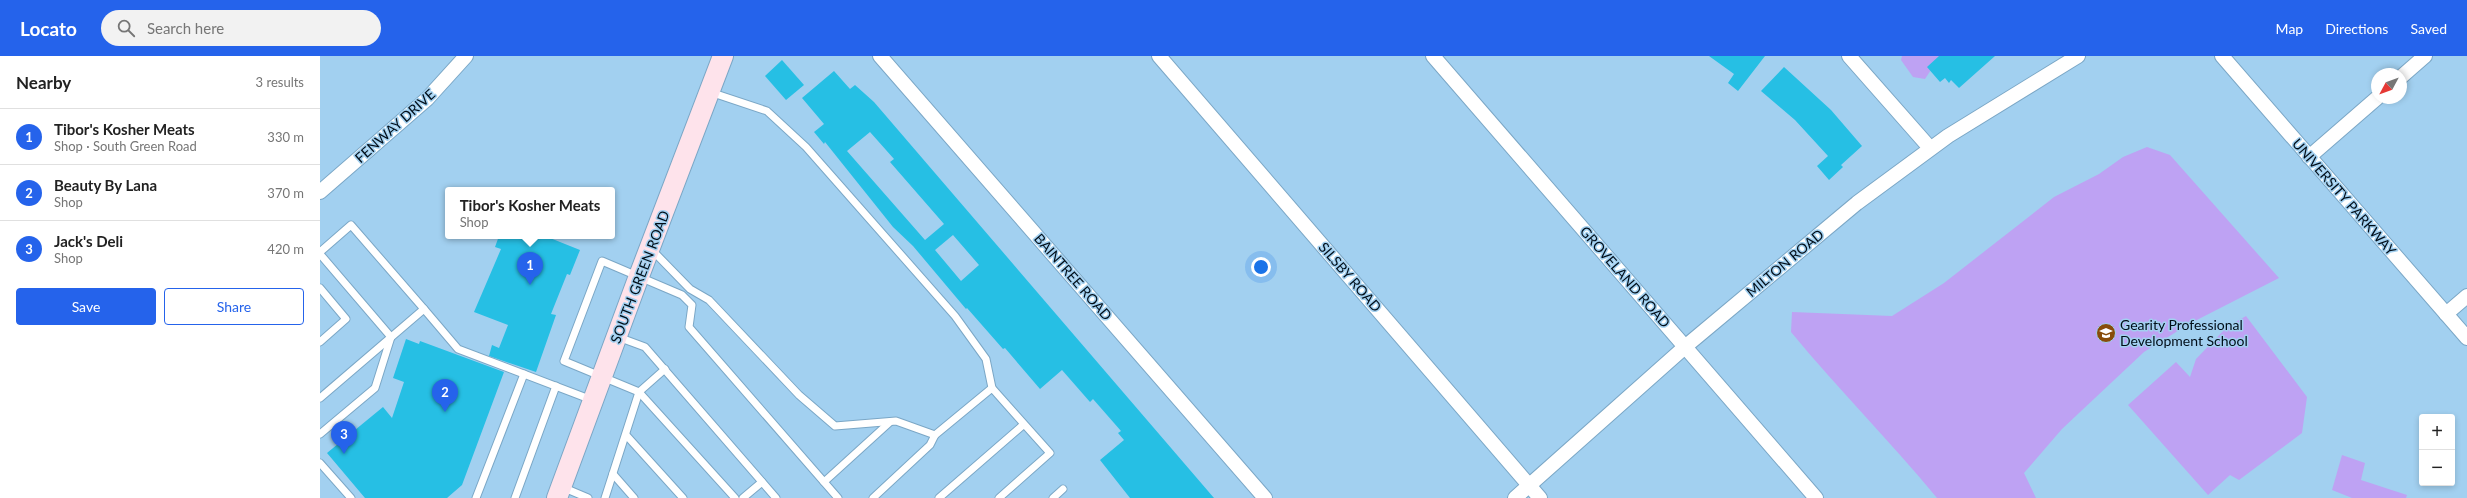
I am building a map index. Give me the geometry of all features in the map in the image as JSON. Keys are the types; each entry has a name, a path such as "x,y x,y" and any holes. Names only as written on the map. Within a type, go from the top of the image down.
{"main road":[{"name":"SOUTH GREEN ROAD","path":"559,493 603,378 639,276 651,249 723,56"}],"street":[{"name":"FENWAY DRIVE","path":"320,192 427,99 466,56"},
{"name":"BAINTREE ROAD","path":"880,56 1265,498"},
{"name":"SILSBY ROAD","path":"1159,56 1540,498"},
{"name":"GROVELAND ROAD","path":"1433,56 1686,346 1816,498"},
{"path":"1849,56 1930,148"},
{"name":"MILTON ROAD","path":"1514,498 1686,346 1857,203 1930,148 2078,56"},
{"name":"UNIVERSITY PARKWAY","path":"2222,56 2467,338"},
{"path":"2407,72 2425,56"},
{"path":"2309,157 2371,103"},
{"path":"2446,314 2467,296"}],"lane":[{"path":"710,92 767,112 806,147 955,316 986,359 992,388 1023,425 1050,453 999,498"},
{"path":"391,337 320,253 352,225 458,349 594,401"},
{"path":"651,249 690,289 709,300 800,395 835,426 896,421 935,435"},
{"path":"735,498 639,392 564,361 602,262 682,295 692,305 689,327 838,498"},
{"path":"320,288 346,319 320,342"},
{"path":"320,398 424,309"},
{"path":"320,434 323,427 375,388 391,337"},
{"path":"618,337 645,347 776,498"},
{"path":"606,498 639,392 665,369"},
{"path":"476,498 524,374"},
{"path":"515,498 556,386"},
{"path":"873,498 930,445 935,435 992,388"},
{"path":"824,482 890,422"},
{"path":"939,498 1023,425"},
{"path":"626,435 683,498"},
{"path":"320,463 351,498"},
{"path":"613,474 634,498"},
{"path":"743,498 762,482"},
{"path":"1053,498 1063,489"},
{"path":"559,493 588,498"}],"shaded area":[{"path":"1902,56 1940,56 1925,79 1913,77 1901,60"},
{"path":"2147,147 2170,155 2279,278 2189,324 2144,352 2062,429 2024,473 2036,498 1937,498 1791,332 1792,312 1892,316 1944,283 2054,197 2099,174 2123,157"},
{"path":"2246,316 2307,397 2302,433 2239,480 2230,475 2208,495 2128,405 2176,362 2190,377 2196,359 2227,327"},
{"path":"2342,455 2365,463 2361,480 2407,495 2406,498 2352,498 2332,490"}],"building":[{"path":"1709,56 1765,56 1738,91 1728,83 1734,74"},
{"path":"1939,56 1995,56 1959,88 1951,80 1949,83 1945,78 1940,82 1927,67"},
{"path":"782,60 804,85 786,100 765,76"},
{"path":"1784,67 1831,110 1862,146 1841,165 1843,167 1829,180 1817,166 1828,156 1795,120 1761,91"},
{"path":"834,71 850,89 855,85 874,102 1214,498 1130,498 1100,460 1124,440 1118,433 1121,431 1093,399 1090,402 1062,370 1040,389 1005,348 1003,349 967,308 966,309 913,246 893,227 825,142 824,144 814,132 824,124 802,98","holes":["870,132 894,159 890,162 944,224 925,240 847,151","953,235 979,265 961,281 935,250"]},
{"path":"498,239 552,239 580,250 570,275 567,274 551,314 556,315 536,372 489,356 492,345 499,348 508,325 474,312 501,249 495,247"},
{"path":"406,339 419,344 420,341 504,372 462,485 447,498 365,498 327,453 383,407 392,418 404,382 393,378"}],"place":[{"name":"Tibor's Kosher Meats","path":"530,285"},
{"name":"Gearity Professional Development School","path":"2106,333"},
{"name":"Beauty By Lana","path":"445,412"},
{"name":"Jack's Deli","path":"344,454"}]}
